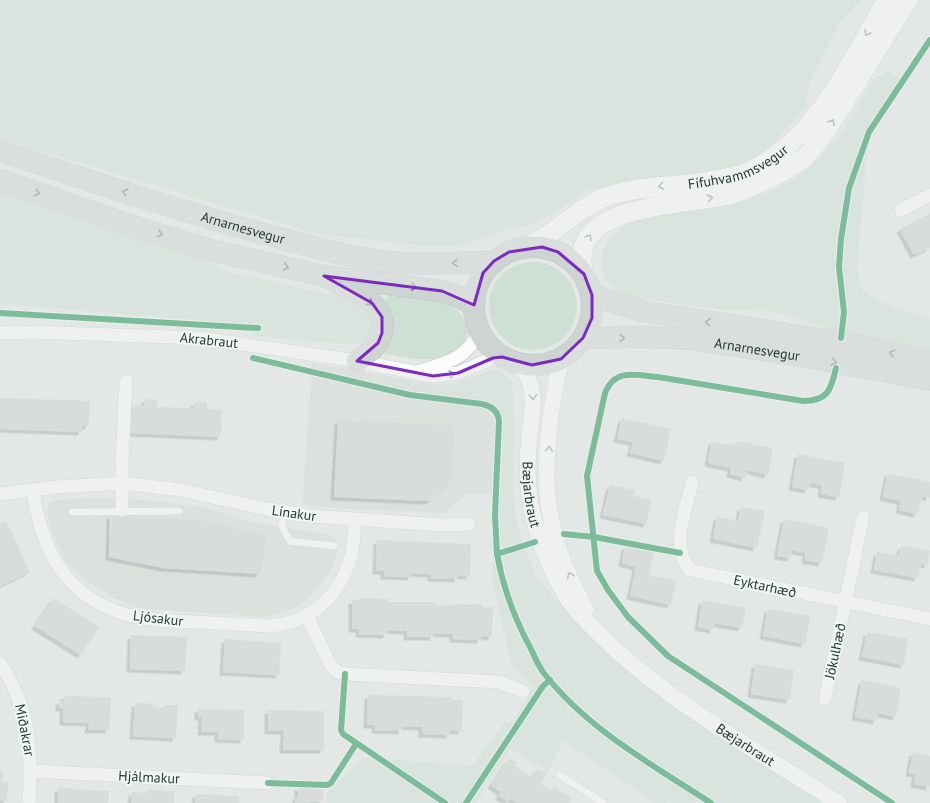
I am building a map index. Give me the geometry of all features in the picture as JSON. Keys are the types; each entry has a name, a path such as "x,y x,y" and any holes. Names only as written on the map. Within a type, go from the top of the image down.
{"main road":[{"name":"Fífuhvammsvegur","path":"525,247 561,226 581,209 601,199 627,190 712,181 751,171 773,158 795,139 818,115 887,0"},
{"name":"Fífuhvammsvegur","path":"584,274 582,255 585,244 595,228 612,218 640,209 689,203 734,193 770,179 809,153 825,133 908,0"},
{"name":"Arnarnesvegur","path":"0,151 142,198 235,226 301,244 363,258 416,264 494,261"},
{"name":"Arnarnesvegur","path":"0,180 210,250 324,276 442,291 457,296 474,305"},
{"name":"Arnarnesvegur","path":"525,247 542,247 558,252 573,261 584,274 592,295 592,318 583,338 570,353 561,358 539,365 509,360 489,346 479,331 475,318 474,305 483,273 494,261 509,252 525,247"},
{"path":"324,276 372,303 382,317 382,333 378,343 367,356 358,361"},
{"name":"Arnarnesvegur","path":"592,295 641,311 853,344 930,362"},
{"name":"Arnarnesvegur","path":"583,338 644,337 691,339 812,358 930,380"}],"street":[{"path":"901,210 930,195"},
{"path":"413,373 458,358 469,348 479,331"},
{"name":"Akrabraut","path":"1,332 199,338 255,345 294,353 358,361 433,376 445,376 458,373 493,358 509,360"},
{"name":"Bæjarbraut","path":"561,358 550,428 547,468 548,501 551,518 577,594 600,635"},
{"name":"Bæjarbraut","path":"509,360 525,372 533,396 528,466 531,506 545,555 567,597 600,635 640,671 683,704 839,803"},
{"path":"122,510 126,381"},
{"name":"Eyktarhæð","path":"692,482 679,541 680,553 684,563 690,570 845,603 930,619"},
{"name":"Línakur","path":"0,494 122,483 188,491 284,513 355,520 442,525 469,524"},
{"name":"Ljósakur","path":"33,490 36,513 42,535 59,568 74,585 86,595 112,610 142,619 257,626 280,625 307,616 328,598 343,578 351,555 355,520"},
{"name":"Jökulhæð","path":"825,699 863,517"},
{"path":"307,616 330,662 336,671 344,674 500,682 523,691"},
{"name":"Miðakrar","path":"0,663 22,704 30,743 31,770 29,803"},
{"name":"Hjálmakur","path":"31,770 268,783"}],"lane":[{"path":"72,512 122,510 179,511"},
{"path":"284,513 282,527 290,541 334,546"},
{"path":"560,775 603,803"}],"highlighted area":[{"path":"542,247 558,252 584,274 592,295 592,318 583,338 561,359 532,365 502,357 493,358 458,373 433,376 357,361 378,343 382,333 382,317 372,303 324,276 442,291 474,305 483,273 494,261 509,252"}],"shaded area":[{"path":"312,363 434,384 431,389 477,396 499,406 503,425 496,495 466,494 445,513 345,509 302,505"},
{"path":"125,498 197,506 253,522 333,536 337,542 337,554 329,574 309,597 295,608 263,617 144,609 114,598 81,577 65,560 50,527 47,513 48,506 50,502 56,500"}],"green space":[{"path":"0,0 861,0 840,22 809,83 806,107 765,153 729,171 621,183 587,191 556,212 529,225 509,228 472,242 456,246 423,246 317,234 0,139"},
{"path":"888,69 903,82 869,132 857,267 860,284 863,291 899,310 930,319 930,356 839,333 789,315 766,311 723,310 632,297 618,292 611,285 605,277 601,263 603,251 611,236 623,227 648,217 734,204 762,195 790,182 816,162 842,133 871,84"},
{"path":"0,192 91,224 204,259 228,272 352,299 375,318 371,335 362,343 349,345 257,336 245,324 0,304"},
{"path":"533,262 550,265 558,269 570,281 574,289 577,306 574,323 570,331 558,343 550,347 533,350 516,347 508,343 496,331 492,323 489,306 492,289 496,281 508,269 516,265"},
{"path":"389,296 417,297 438,300 453,307 465,322 467,330 463,345 456,352 446,356 430,359 414,359 382,353 388,339 391,326 390,314 385,300"},
{"path":"499,370 512,381 514,403 513,496 518,528 536,577 594,641 710,732 827,803 673,803 669,801 666,803 657,803 564,741 548,772 510,749 476,803 327,803 327,794 363,757 472,766 505,722 512,724 534,686 512,666 492,581 493,534 503,425 499,406 477,396 430,389 434,384 457,383 487,371"}],"building":[{"path":"930,213 930,248 914,255 900,229"},
{"path":"0,398 90,401 89,426 82,426 82,432 0,429"},
{"path":"145,399 157,400 157,407 193,408 194,402 207,402 207,409 222,410 221,437 130,433 131,405 144,406"},
{"path":"622,418 671,429 664,461 630,453 633,442 617,439"},
{"path":"338,420 454,425 451,481 429,501 334,497"},
{"path":"712,441 735,446 736,441 773,448 768,475 747,470 745,478 730,474 731,468 708,463"},
{"path":"798,454 845,463 839,497 821,494 822,485 810,483 808,490 792,487"},
{"path":"888,473 930,482 930,498 922,496 918,514 899,510 901,501 883,497"},
{"path":"610,485 635,490 634,496 651,500 647,524 603,515"},
{"path":"741,507 765,511 757,548 713,539 717,517 738,521"},
{"path":"110,515 201,520 267,535 260,574 164,568 109,557"},
{"path":"784,519 829,528 822,563 805,560 806,553 792,550 791,558 777,556"},
{"path":"6,520 30,572 0,586 0,523"},
{"path":"377,540 471,544 470,576 458,575 458,579 431,578 431,574 412,573 411,577 384,576 384,571 376,571"},
{"path":"625,546 654,552 649,575 676,581 671,605 630,596 636,567 622,563"},
{"path":"901,546 930,551 928,565 921,564 918,578 874,570 877,552 899,556"},
{"path":"53,598 99,627 81,655 35,626"},
{"path":"360,598 389,599 389,602 436,602 436,605 482,604 482,607 493,607 492,637 481,636 481,640 453,639 453,634 434,633 434,637 407,637 407,631 387,630 387,635 359,634 359,629 352,629 352,600 360,600"},
{"path":"702,600 746,608 742,628 714,623 713,630 698,627"},
{"path":"768,609 810,616 805,644 763,636"},
{"path":"867,632 908,639 904,665 862,657"},
{"path":"131,635 187,637 185,671 130,669"},
{"path":"225,639 281,643 279,675 223,672"},
{"path":"755,664 794,670 790,700 751,694"},
{"path":"862,680 901,688 896,717 878,713 877,721 855,717"},
{"path":"368,695 452,697 452,700 463,700 462,731 450,730 450,735 422,734 422,727 402,726 402,731 375,730 375,725 367,725"},
{"path":"64,696 111,697 109,730 88,730 89,723 63,722 63,708 59,708 59,701 64,701"},
{"path":"135,703 153,704 153,707 163,708 163,705 178,705 176,738 133,736"},
{"path":"198,709 244,710 244,740 218,739 218,732 201,732 202,717 198,717"},
{"path":"268,710 324,711 324,750 283,750 284,731 268,731"},
{"path":"913,752 930,756 930,787 914,784 916,774 909,773"},
{"path":"509,758 517,763 515,766 532,777 538,768 547,774 541,784 552,790 554,787 571,798 569,801 572,803 518,803 510,798 508,801 499,796 501,792 491,785"},
{"path":"0,771 3,771 2,782 8,782 7,801 0,800"},
{"path":"298,787 323,788 323,801 295,803 296,797 298,797"},
{"path":"58,788 109,791 108,803 58,803"},
{"path":"146,790 174,791 174,803 131,803 132,792 146,793"},
{"path":"196,794 239,796 239,803 195,803"}],"cycle path":[{"path":"841,338 844,312 839,267 841,239 849,188 869,132 930,40"},
{"path":"0,313 258,328"},
{"path":"253,358 410,395 488,406 496,412 499,421 495,515 497,554 535,542"},
{"path":"836,368 827,393 818,399 803,401 658,377 627,375 620,376 614,380 609,385 605,393 587,476 597,571 608,590 628,617 668,656 892,803"},
{"path":"564,534 594,537 680,553"},
{"path":"497,554 510,604 520,628 543,672 560,692 579,711 621,744 711,803"},
{"path":"345,674 341,730 343,734 445,803"},
{"path":"466,803 543,686 550,680"},
{"path":"268,783 327,785 331,783 356,744"}]}
